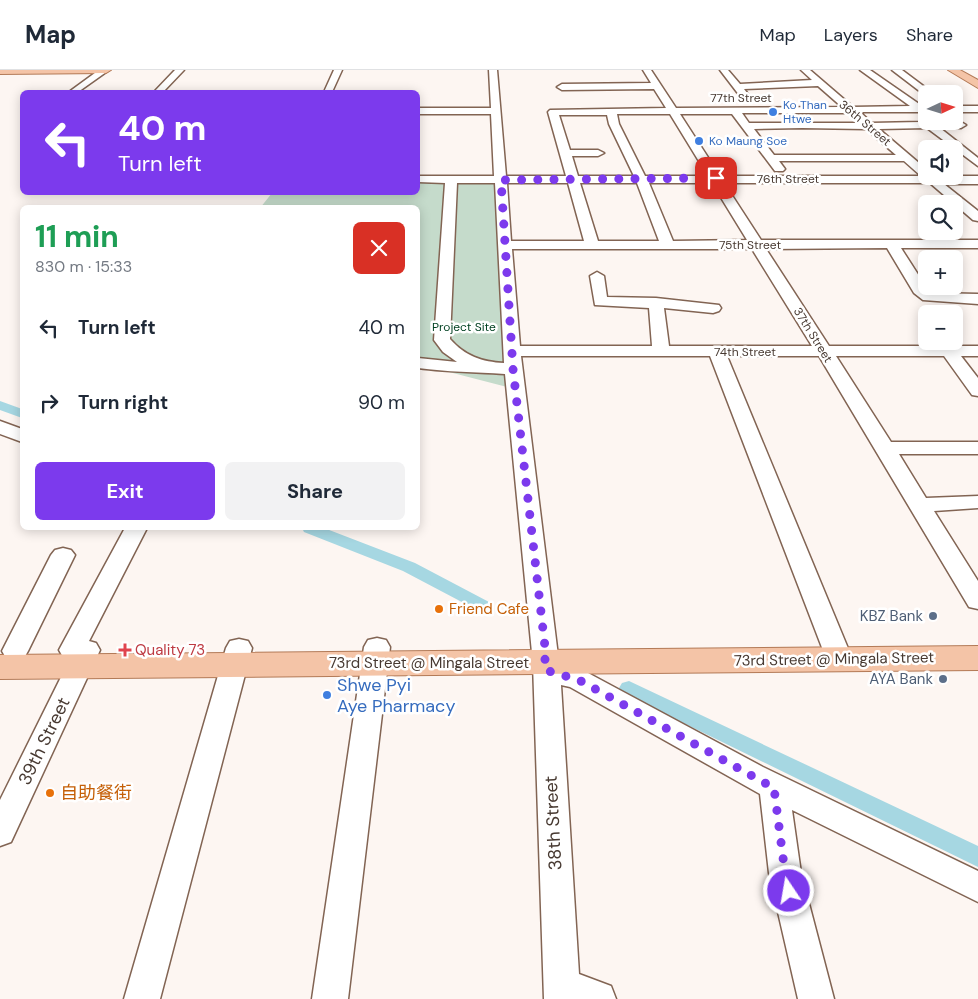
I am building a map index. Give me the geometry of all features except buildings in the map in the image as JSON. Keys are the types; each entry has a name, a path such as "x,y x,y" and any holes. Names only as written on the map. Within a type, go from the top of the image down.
{"main road":[{"path":"0,71 105,70"},
{"path":"953,70 977,82"},
{"path":"959,70 977,82"},
{"name":"73rd Street @ Mingala Street","path":"5,656 376,656 545,660 978,645"},
{"name":"73rd Street @ Mingala Street","path":"836,650 978,658"}],"street":[{"path":"76,90 105,70"},
{"path":"160,90 180,70"},
{"path":"329,90 338,70"},
{"name":"38th Street","path":"492,70 501,180 514,245 513,369 545,660 562,992"},
{"name":"37th Street","path":"647,70 920,504 978,601"},
{"path":"724,70 746,98"},
{"name":"36th Street","path":"805,70 849,110 918,167"},
{"path":"864,70 918,110"},
{"path":"896,70 918,86"},
{"path":"600,77 609,98"},
{"path":"581,110 574,98 564,93 562,82 604,87 657,86"},
{"path":"738,87 782,83 819,83"},
{"path":"832,94 849,94"},
{"path":"963,109 978,109"},
{"path":"611,110 614,124 641,178 668,245"},
{"path":"734,110 787,180"},
{"path":"791,110 854,180"},
{"path":"420,112 496,111"},
{"name":"77th Street","path":"566,153 553,112 555,111 918,111"},
{"path":"963,112 978,120"},
{"path":"682,126 698,125"},
{"path":"746,126 918,125"},
{"path":"935,130 978,163"},
{"path":"592,244 566,153 598,153"},
{"path":"770,158 918,157"},
{"name":"76th Street","path":"420,179 716,178 854,180 918,177"},
{"path":"451,179 442,340 450,350 465,362 479,366 513,369"},
{"name":"76th Street","path":"963,179 978,180"},
{"name":"36th Street","path":"939,185 978,218"},
{"name":"75th Street","path":"514,245 978,244"},
{"path":"892,245 922,293 928,297 978,299"},
{"path":"597,276 600,302 656,303 713,308"},
{"path":"656,303 661,351"},
{"name":"74th Street","path":"512,351 978,351"},
{"path":"949,351 978,390"},
{"path":"717,352 836,650"},
{"path":"420,363 460,368 479,366"},
{"path":"0,427 20,435"},
{"path":"885,448 978,448"},
{"path":"920,504 978,502"},
{"name":"39th Street","path":"0,832 135,530"},
{"path":"5,656 63,555"},
{"path":"142,999 238,656"},
{"path":"330,999 376,656"},
{"path":"545,660 774,788 978,887"},
{"path":"774,788 785,873 816,999"},
{"path":"562,992 598,999"}],"green space":[{"name":"Project Site","path":"420,180 501,180 515,389 420,365 420,205 262,205 270,195 420,195"}],"waterway":[{"path":"0,405 20,413"},
{"path":"315,530 409,567 483,606"},
{"path":"629,688 978,857"}],"place":[{"name":"Ko Than Htwe","path":"773,112"},
{"name":"Ko Maung Soe","path":"699,141"},
{"name":"Friend Cafe","path":"439,609"},
{"name":"KBZ Bank","path":"933,616"},
{"name":"Quality 73","path":"125,650"},
{"name":"AYA Bank","path":"943,679"},
{"name":"Shwe Pyi Aye Pharmacy","path":"327,695"},
{"name":"自助餐街","path":"50,793"}],"route":[{"path":"716,178 501,180 513,369 545,647 545,670 579,680 774,788 789,891"}]}
